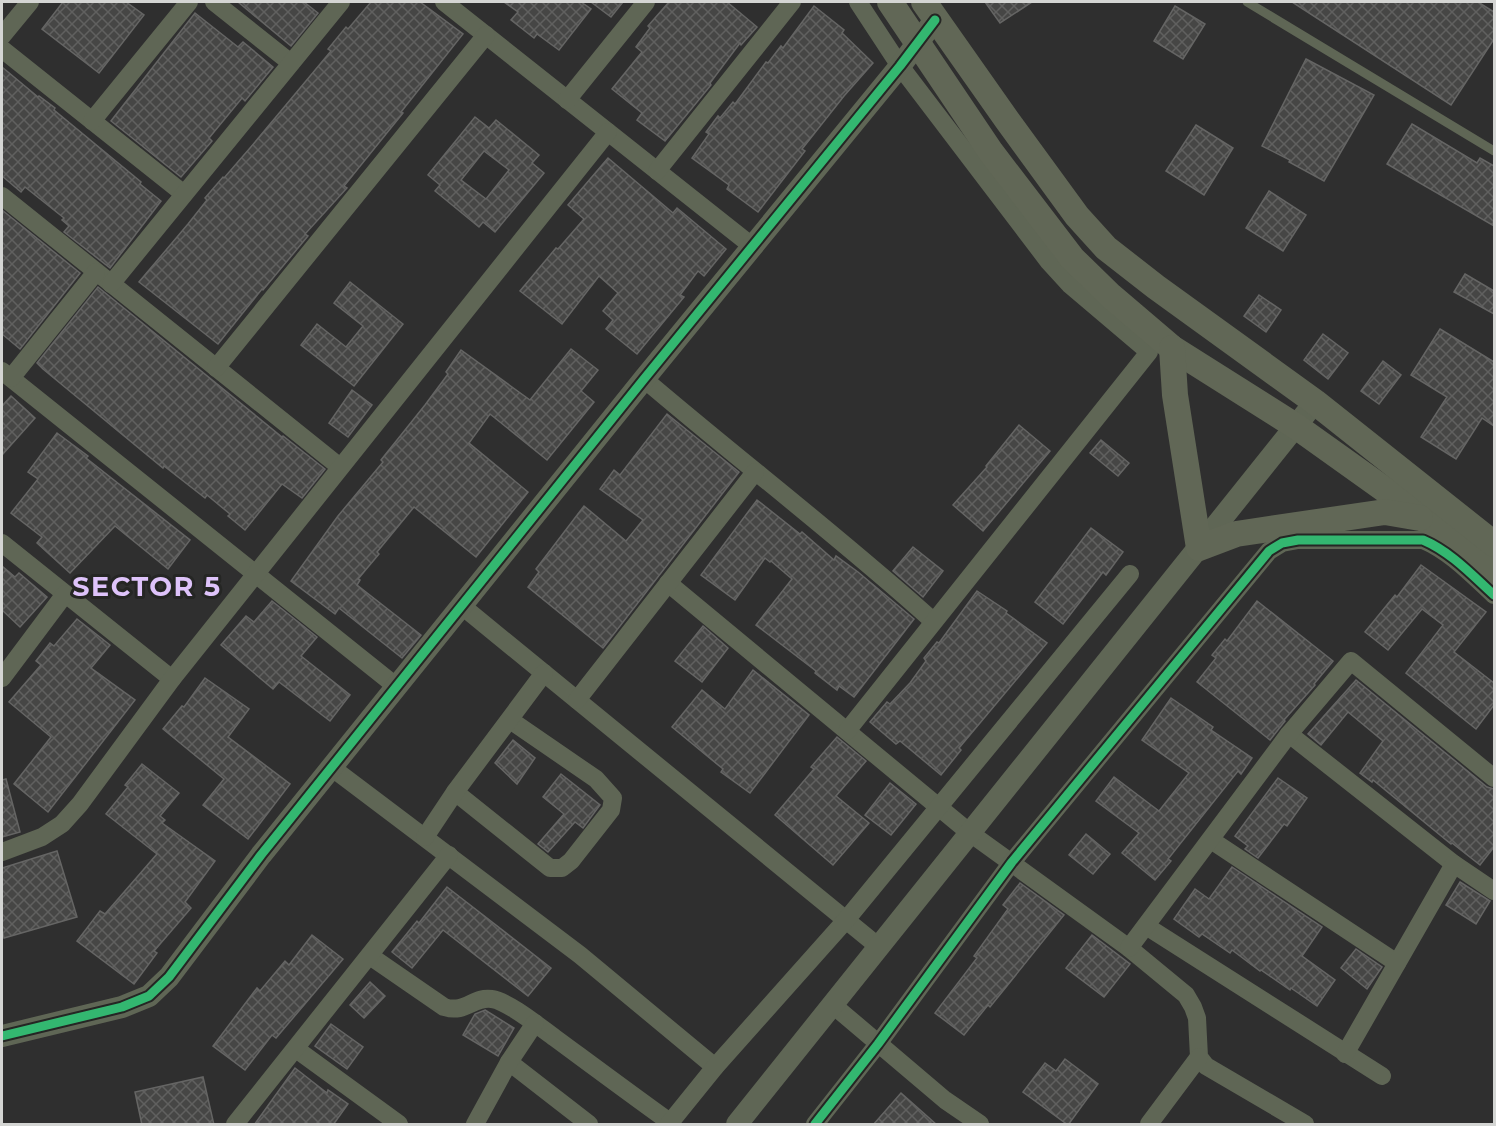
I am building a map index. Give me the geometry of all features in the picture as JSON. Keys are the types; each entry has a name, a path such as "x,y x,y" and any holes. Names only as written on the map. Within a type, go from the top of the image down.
{"main road":[{"path":"890,2 991,152 1072,258 1111,296 1172,348 1297,427 1426,519 1494,572"},
{"path":"930,11 1077,216 1106,248 1315,402 1494,544"},
{"path":"1172,348 1175,395 1198,548 1236,534 1385,512 1426,519"}],"street":[{"path":"2,36 30,2"},
{"path":"92,121 189,2"},
{"path":"214,2 291,63"},
{"path":"111,284 341,2"},
{"path":"444,2 752,246"},
{"path":"567,100 646,2"},
{"path":"657,171 792,2"},
{"path":"847,731 1149,352 1097,310 1056,270 900,66 858,2"},
{"path":"2,1036 122,1007 149,996 169,977 331,767 900,66 918,43 930,11"},
{"path":"216,368 486,35"},
{"path":"2,49 184,194"},
{"path":"2,852 42,837 62,824 80,804 171,679 608,132"},
{"path":"2,196 340,467"},
{"path":"96,272 6,374 397,687"},
{"path":"644,379 878,571 933,621"},
{"path":"737,1125 1315,402"},
{"path":"576,700 755,472"},
{"path":"815,1125 878,1044 1012,862 1269,551 1282,543 1298,540 1423,540 1437,546 1494,595"},
{"path":"2,543 171,679"},
{"path":"370,956 444,1007 455,1010 480,999 492,999 502,1003 535,1023 670,1124 715,1067 846,920 1130,574"},
{"path":"668,583 970,833 1130,948 1186,995 1197,1018 1199,1057 1206,1066 1305,1125"},
{"path":"2,678 65,594"},
{"path":"462,606 879,947"},
{"path":"1130,948 1290,734 1352,661 1494,778"},
{"path":"425,837 454,792 510,720 526,693 544,673"},
{"path":"454,792 550,868 562,868 578,853 611,810 613,798 596,779 510,720"},
{"path":"1290,734 1454,864 1494,891"},
{"path":"331,767 580,955 715,1067"},
{"path":"1210,840 1397,963"},
{"path":"235,1125 449,855"},
{"path":"1345,1054 1454,864"},
{"path":"1146,926 1382,1076"},
{"path":"833,1005 945,1100 980,1125"},
{"path":"475,1125 509,1062 535,1023"},
{"path":"296,1049 399,1125"},
{"path":"1149,1125 1199,1057"},
{"path":"509,1062 589,1125"}],"lane":[{"path":"1247,2 1494,151"}],"building":[{"path":"63,2 126,2 144,15 99,73 42,29"},
{"path":"238,2 304,2 318,13 291,46"},
{"path":"371,2 420,2 463,34 344,186 347,188 305,234 308,236 218,344 139,282 207,200 205,198 331,51 328,49 346,27 348,29"},
{"path":"504,2 581,2 591,9 559,50 537,34 534,38 511,20 518,12"},
{"path":"591,2 623,2 611,17"},
{"path":"669,2 727,2 757,27 741,45 740,43 710,83 711,85 665,141 637,120 642,113 612,89 642,52 636,47 650,28 648,26"},
{"path":"985,2 1032,2 1000,23"},
{"path":"1292,2 1478,2 1494,12 1494,39 1451,105"},
{"path":"814,6 844,30 842,33 873,63 802,149 805,151 758,212 727,189 729,185 692,158 709,134 706,132 718,116 720,118 733,102 735,104 766,62 768,63 781,46 783,48"},
{"path":"1175,6 1205,24 1183,59 1154,41"},
{"path":"195,13 238,47 243,42 273,67 245,101 242,98 209,138 212,141 181,177 111,121"},
{"path":"1306,59 1374,95 1324,181 1262,146"},
{"path":"2,67 55,108 54,110 161,201 110,268 64,232 69,226 62,220 64,218 25,187 21,192 2,176"},
{"path":"475,117 489,128 496,120 539,155 532,163 544,173 495,232 483,222 479,227 435,191 440,185 428,175","holes":["484,151 509,170 486,199 461,180"]},
{"path":"1412,124 1477,163 1480,158 1494,166 1494,226 1387,164"},
{"path":"1196,125 1233,148 1204,195 1166,171"},
{"path":"608,158 673,213 677,208 726,249 704,276 698,271 680,295 684,297 637,354 606,329 613,320 603,311 618,293 599,276 562,324 520,291 584,219 568,205"},
{"path":"1269,191 1306,215 1283,251 1246,228"},
{"path":"2,210 80,273 20,349 2,334"},
{"path":"1465,274 1494,291 1494,314 1454,292"},
{"path":"350,282 403,324 354,386 301,345 317,324 346,347 363,326 334,303"},
{"path":"98,287 282,437 325,469 302,498 282,484 245,530 207,495 205,498 164,466 163,468 37,363"},
{"path":"1259,295 1281,310 1266,332 1244,316"},
{"path":"1440,329 1494,362 1494,426 1482,418 1456,459 1421,437 1447,397 1411,375"},
{"path":"1323,334 1348,353 1328,379 1304,360"},
{"path":"571,349 598,370 581,391 594,402 547,460 490,414 469,443 528,492 476,557 414,507 358,579 360,580 357,585 421,635 402,658 339,608 335,614 291,581 338,516 383,462 381,460 448,374 446,372 461,350 530,400"},
{"path":"1383,361 1401,375 1379,404 1361,391"},
{"path":"352,390 372,405 348,437 329,423"},
{"path":"11,396 35,418 2,455 2,406"},
{"path":"667,414 739,472 603,648 528,587 539,572 536,569 584,506 626,541 643,520 600,489 614,470 620,475"},
{"path":"1019,425 1050,451 983,531 953,505 987,467"},
{"path":"57,433 190,540 168,569 115,526 70,573 37,543 42,537 11,513 38,479 28,472"},
{"path":"1101,440 1129,463 1118,476 1090,453"},
{"path":"757,500 800,534 802,532 834,560 836,556 858,572 914,619 854,697 839,686 837,690 756,625 792,579 771,561 765,558 735,600 701,575"},
{"path":"1091,528 1123,552 1106,575 1103,572 1063,624 1035,602"},
{"path":"913,547 943,571 923,597 893,571"},
{"path":"1421,565 1486,612 1454,652 1494,683 1494,705 1476,729 1406,673 1443,625 1422,609 1388,650 1365,632 1395,595 1397,597"},
{"path":"2,566 15,577 19,573 47,597 20,627 2,610"},
{"path":"977,591 1007,611 1006,613 1047,643 959,748 961,750 941,775 900,741 896,744 870,722 887,702 890,704 910,683 926,661 924,658 937,642 939,643"},
{"path":"272,601 317,637 301,656 350,695 330,721 279,682 273,689 221,645 246,616 254,622"},
{"path":"1257,601 1333,661 1270,740 1197,682 1216,658 1212,655 1225,639 1227,641"},
{"path":"77,619 110,645 91,668 135,700 48,812 14,784 51,737 9,702 41,665 36,661 50,643 54,646"},
{"path":"703,626 728,648 702,682 675,661"},
{"path":"753,670 809,715 750,793 721,772 723,769 672,727 702,690 725,709"},
{"path":"205,678 249,709 228,737 290,784 248,839 203,805 224,779 163,729 182,706 184,707"},
{"path":"1356,680 1487,787 1494,789 1494,847 1480,865 1373,780 1372,782 1360,773 1383,741 1348,712 1321,745 1308,734"},
{"path":"1171,698 1213,727 1211,730 1252,758 1241,774 1238,771 1168,859 1171,861 1155,880 1122,853 1139,833 1096,801 1114,777 1159,811 1189,773 1142,740"},
{"path":"837,737 866,761 836,796 869,823 833,865 775,815 814,769 811,767"},
{"path":"513,740 535,758 517,784 495,763"},
{"path":"142,764 179,793 160,816 165,820 162,823 215,861 185,902 191,908 154,951 157,953 134,984 77,941 100,911 105,914 157,854 106,814 128,787 125,785"},
{"path":"561,774 600,805 583,828 575,822 548,852 538,844 564,814 543,797"},
{"path":"1278,778 1307,798 1287,826 1284,824 1258,858 1245,849 1248,846 1235,836"},
{"path":"6,779 20,832 2,837 2,780"},
{"path":"890,783 916,804 891,835 865,815"},
{"path":"1086,834 1110,854 1093,874 1069,855"},
{"path":"57,851 77,917 4,938 2,868"},
{"path":"1232,867 1322,927 1302,956 1335,980 1317,1006 1260,971 1232,950 1230,953 1202,934 1199,937 1174,919 1195,889 1209,899"},
{"path":"1460,882 1490,901 1476,924 1446,905"},
{"path":"1020,883 1064,915 990,1007 988,1005 964,1035 935,1013 977,958 974,956 1008,909 1003,905"},
{"path":"447,887 551,968 528,996 443,930 412,968 392,952 417,921 419,923"},
{"path":"312,935 343,959 276,1038 272,1035 245,1070 213,1046 257,988 260,991 285,961 289,965"},
{"path":"1092,935 1130,964 1104,997 1066,968"},
{"path":"1356,949 1382,967 1367,989 1341,968"},
{"path":"370,982 385,996 364,1018 350,1005"},
{"path":"485,1010 514,1028 498,1056 463,1035 475,1014"},
{"path":"331,1024 363,1047 347,1069 315,1046"},
{"path":"1065,1059 1098,1084 1068,1125 1023,1092 1045,1063 1056,1071"},
{"path":"295,1068 327,1093 328,1090 348,1104 333,1125 254,1125"},
{"path":"203,1077 214,1125 142,1125 135,1092"},
{"path":"901,1093 937,1125 873,1125"}],"cycle path":[{"path":"2,1036 122,1007 149,996 169,977 261,855 935,20"},
{"path":"815,1124 878,1044 1012,862 1269,551 1282,543 1298,540 1423,540 1452,557 1494,595"}],"district":[{"name":"SECTOR 5","path":"147,586"}]}
